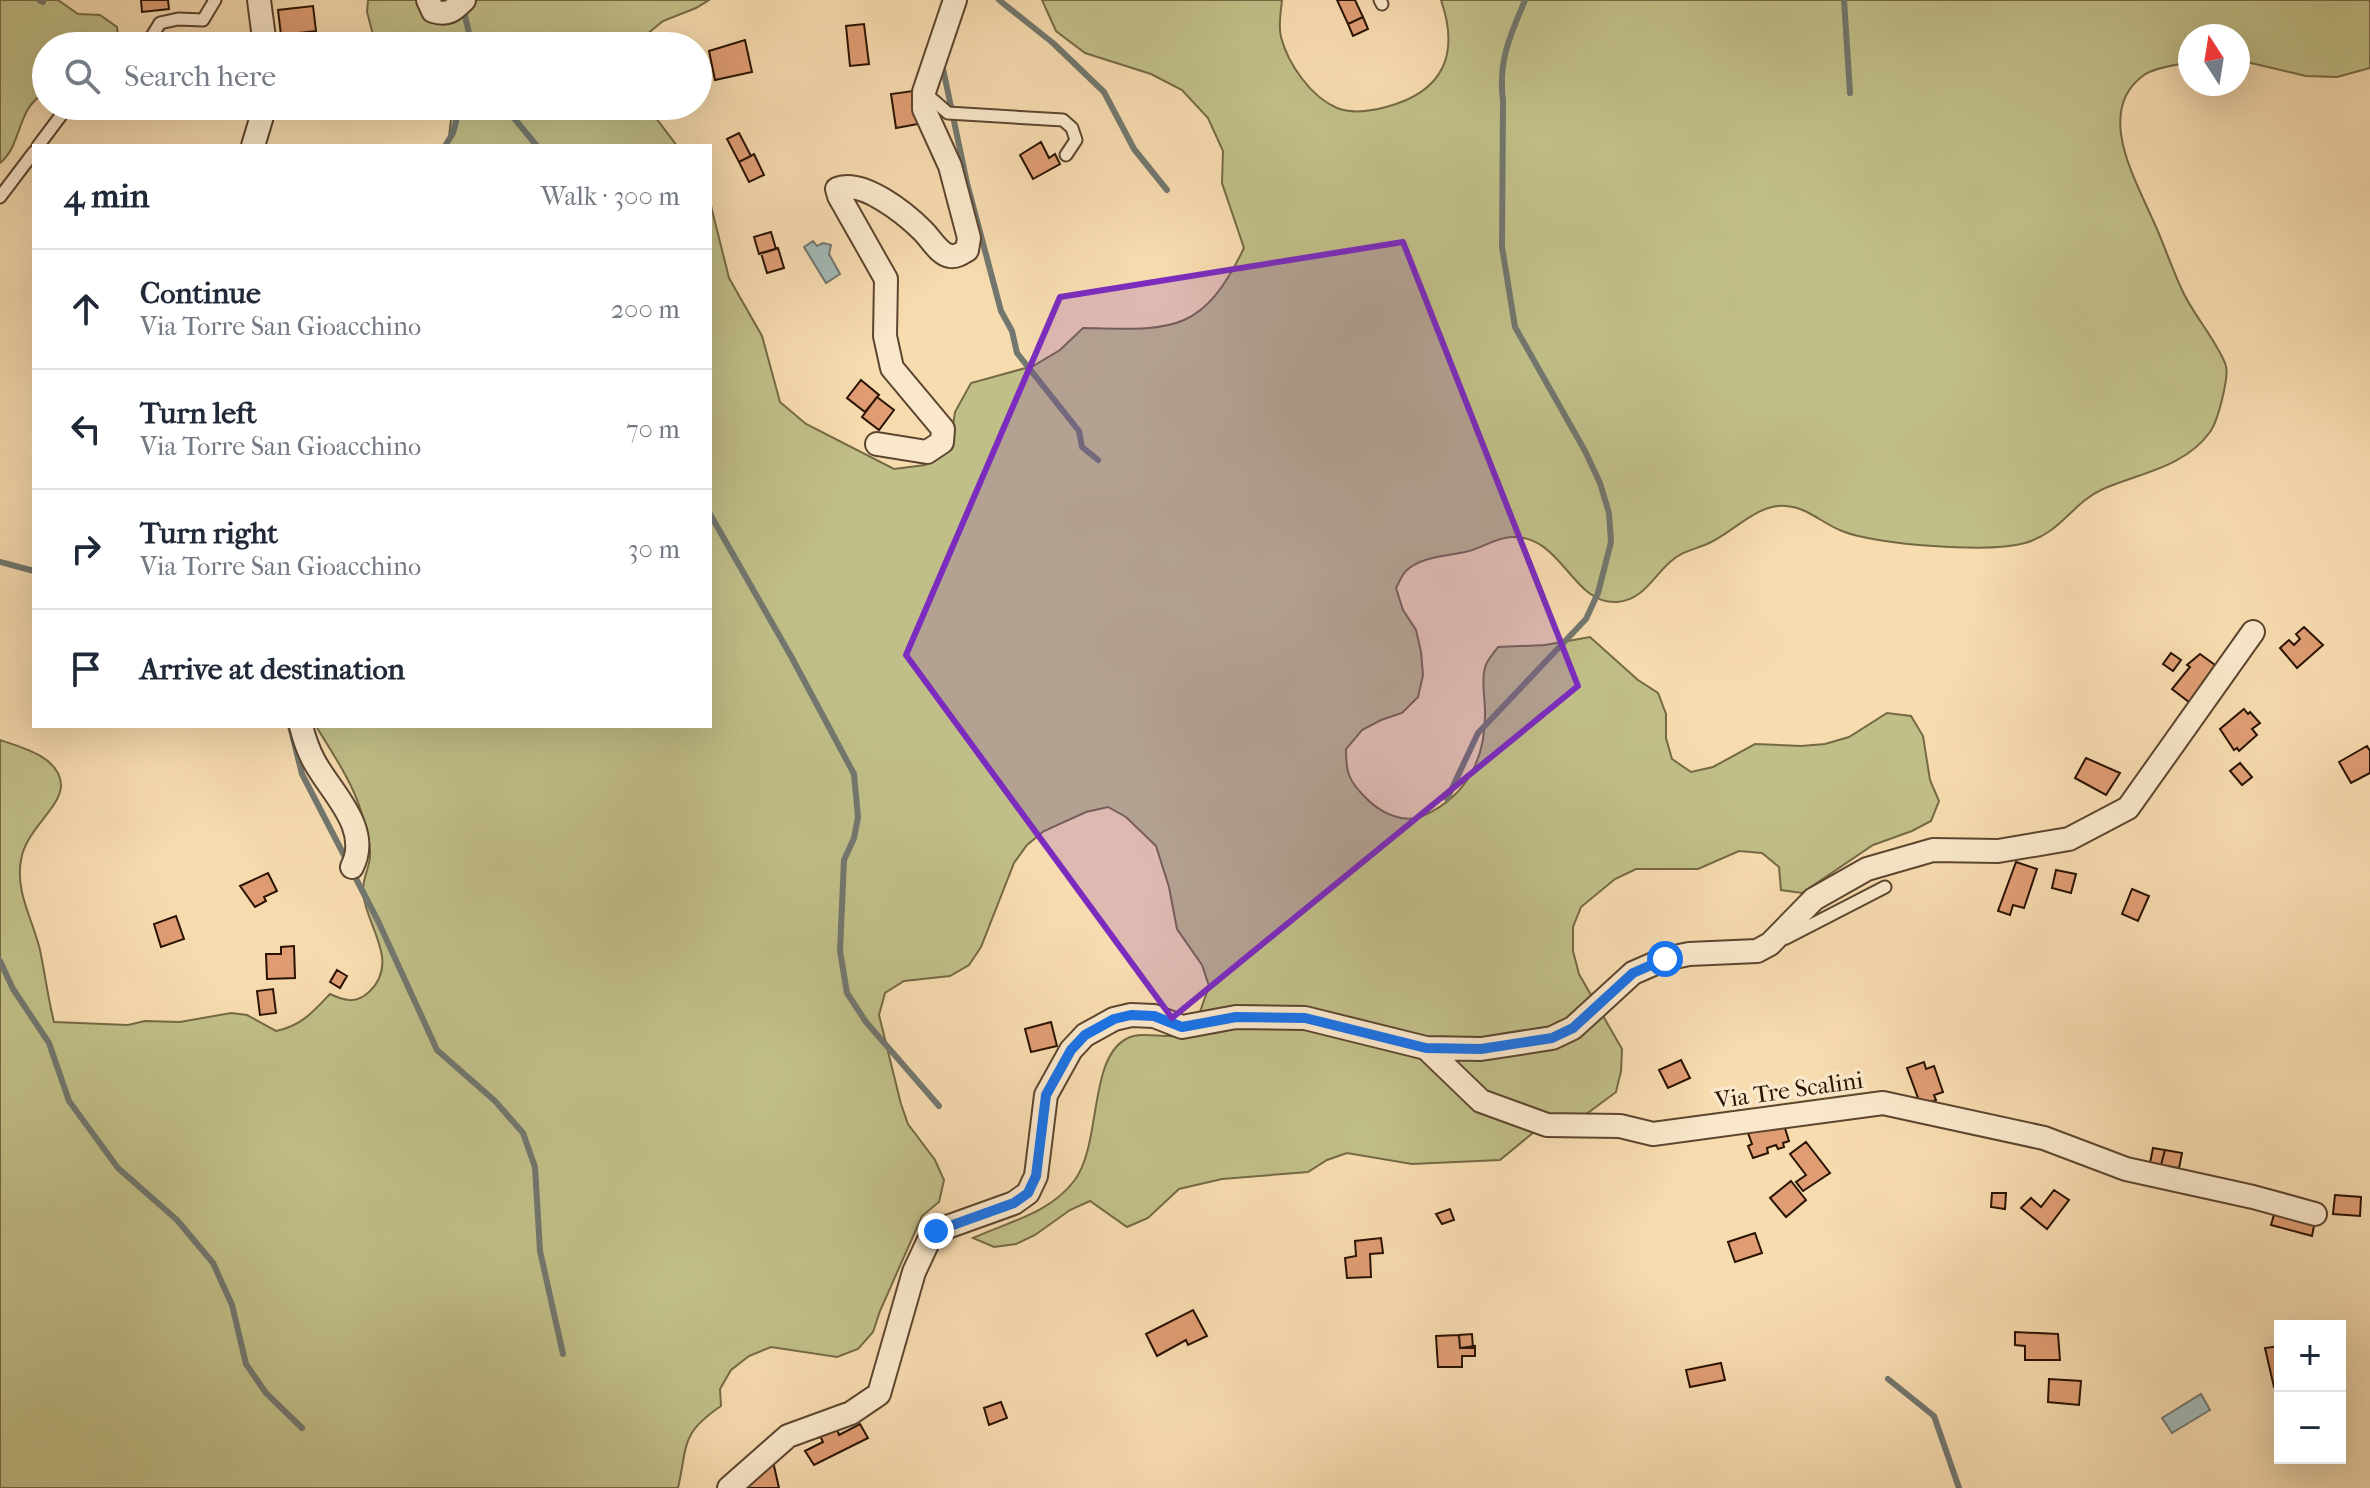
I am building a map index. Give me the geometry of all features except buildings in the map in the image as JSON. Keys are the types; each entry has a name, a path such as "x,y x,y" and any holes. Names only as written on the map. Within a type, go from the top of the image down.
{"street":[{"path":"259,0 263,32"},
{"path":"428,0 433,11 444,14 453,11 464,0"},
{"path":"877,444 927,452 942,442 943,429 892,368 885,336 886,279 837,189 850,186 872,192 921,229 943,253 955,256 967,250 969,238 950,166 924,109 924,92 955,0"},
{"path":"254,144 261,120"},
{"path":"729,1488 788,1436 851,1413 879,1394 914,1272 928,1242 936,1231 1014,1203 1028,1193 1036,1176 1046,1095 1071,1050 1085,1035 1114,1019 1131,1015 1154,1016 1182,1027 1236,1017 1305,1018 1426,1048 1481,1049 1552,1038 1573,1028 1633,973 1665,959 1689,954 1757,951 1770,944 1814,899 1867,869 1933,850 1998,851 2069,839 2128,808 2253,632"},
{"path":"302,728 315,763 334,788 357,836 358,856 352,867"},
{"name":"Via Tre Scalini","path":"1426,1048 1481,1101 1547,1125 1620,1126 1653,1134 1883,1103 2044,1138 2126,1169 2315,1214"}],"lane":[{"path":"155,32 160,23 178,19 203,20 215,0"},
{"path":"924,92 948,113 1063,120 1072,128 1076,140 1066,155"},
{"path":"40,144 58,120"},
{"path":"0,197 32,155"},
{"path":"1770,944 1885,887"}],"highlighted area":[{"path":"1403,242 1578,686 1172,1018 906,655 1060,297"}],"shaded area":[{"path":"0,0 58,0 78,14 100,15 117,27 118,32 32,32 32,104 13,146 0,163"},
{"path":"368,0 709,0 663,21 650,32 372,32 367,12"},
{"path":"1042,0 1282,0 1280,33 1284,47 1310,88 1337,108 1368,111 1406,100 1421,92 1442,68 1448,38 1441,0 2370,0 2370,68 2337,77 2306,76 2250,63 2250,24 2178,24 2178,64 2144,75 2130,90 2122,106 2120,125 2123,144 2136,183 2184,294 2223,358 2227,372 2210,432 2200,444 2175,461 2103,489 2048,532 2025,543 2008,546 1961,547 1880,540 1835,528 1801,509 1775,506 1755,514 1716,539 1679,555 1641,592 1617,602 1602,600 1589,593 1543,546 1528,539 1499,539 1471,551 1419,562 1404,574 1396,588 1403,610 1416,630 1421,652 1423,675 1418,697 1402,713 1362,730 1346,749 1348,770 1355,786 1371,803 1393,816 1417,818 1440,807 1453,797 1472,773 1484,728 1484,673 1498,647 1545,645 1590,637 1638,680 1658,693 1666,714 1666,738 1672,759 1691,772 1713,767 1755,744 1801,746 1825,744 1849,737 1887,713 1911,716 1923,736 1930,780 1939,801 1931,821 1873,845 1802,893 1781,890 1779,867 1762,853 1739,851 1698,869 1636,869 1615,879 1581,907 1573,927 1573,951 1579,974 1622,1049 1616,1092 1577,1121 1534,1132 1500,1160 1412,1164 1347,1153 1327,1160 1308,1172 1222,1179 1179,1189 1148,1218 1127,1227 1090,1201 1016,1244 994,1247 973,1238 1028,1216 1064,1192 1083,1165 1100,1083 1114,1050 1126,1039 1136,1036 1175,1036 1193,1032 1209,986 1202,965 1177,929 1169,887 1156,846 1126,817 1108,807 1086,812 1044,831 1027,845 1014,863 981,947 969,965 950,976 904,981 885,993 879,1015 901,1104 908,1124 935,1160 944,1180 939,1202 922,1216 873,1332 858,1349 837,1357 771,1347 749,1356 731,1370 720,1389 721,1406 698,1424 688,1441 678,1488 0,1488 0,740 47,760 59,775 61,785 55,802 29,838 20,872 20,883 40,950 54,1022 128,1025 145,1021 180,1022 231,1013 247,1015 276,1031 300,1022 330,994 350,1000 364,996 378,980 382,969 379,944 363,893 370,857 369,838 351,786 317,728 712,728 712,210 729,278 762,336 780,402 806,424 894,469 925,465 950,445 955,412 971,383 1033,366 1060,350 1083,328 1162,327 1198,312 1214,297 1244,248 1222,183 1223,151 1208,118 1182,90 1151,74 1085,53 1056,31"},
{"path":"451,120 658,120 676,144 448,144"}],"water":[{"path":"813,241 817,246 823,243 831,245 829,254 840,274 826,283 804,247"},
{"path":"2201,1394 2210,1410 2172,1433 2162,1418"}],"waterway":[{"path":"39,0 43,2"},
{"path":"999,0 1053,43 1104,92 1134,149 1167,190"},
{"path":"1447,799 1478,733 1586,619 1598,593 1611,542 1609,513 1600,483 1515,327 1502,247 1502,73 1506,49 1525,0"},
{"path":"1844,0 1850,93"},
{"path":"463,7 469,32"},
{"path":"942,64 967,183 1001,311 1012,331 1017,353 1079,431 1082,447 1098,460"},
{"path":"446,144 456,120"},
{"path":"516,120 535,144"},
{"path":"712,518 854,774 858,817 854,838 844,860 840,951 847,993 866,1022 939,1106"},
{"path":"0,562 32,570"},
{"path":"290,728 302,774 347,861"},
{"path":"352,871 437,1050 495,1101 523,1133 535,1167 540,1251 563,1354"},
{"path":"0,961 13,989 49,1043 69,1101 118,1168 177,1220 213,1263 232,1305 246,1364 266,1393 302,1428"},
{"path":"1888,1379 1934,1416 1959,1488"}],"route":[{"path":"936,1231 1014,1203 1028,1193 1036,1176 1046,1095 1071,1050 1085,1035 1114,1019 1131,1015 1154,1016 1182,1027 1236,1017 1305,1018 1426,1048 1481,1049 1552,1038 1573,1028 1633,973 1665,959"}]}
